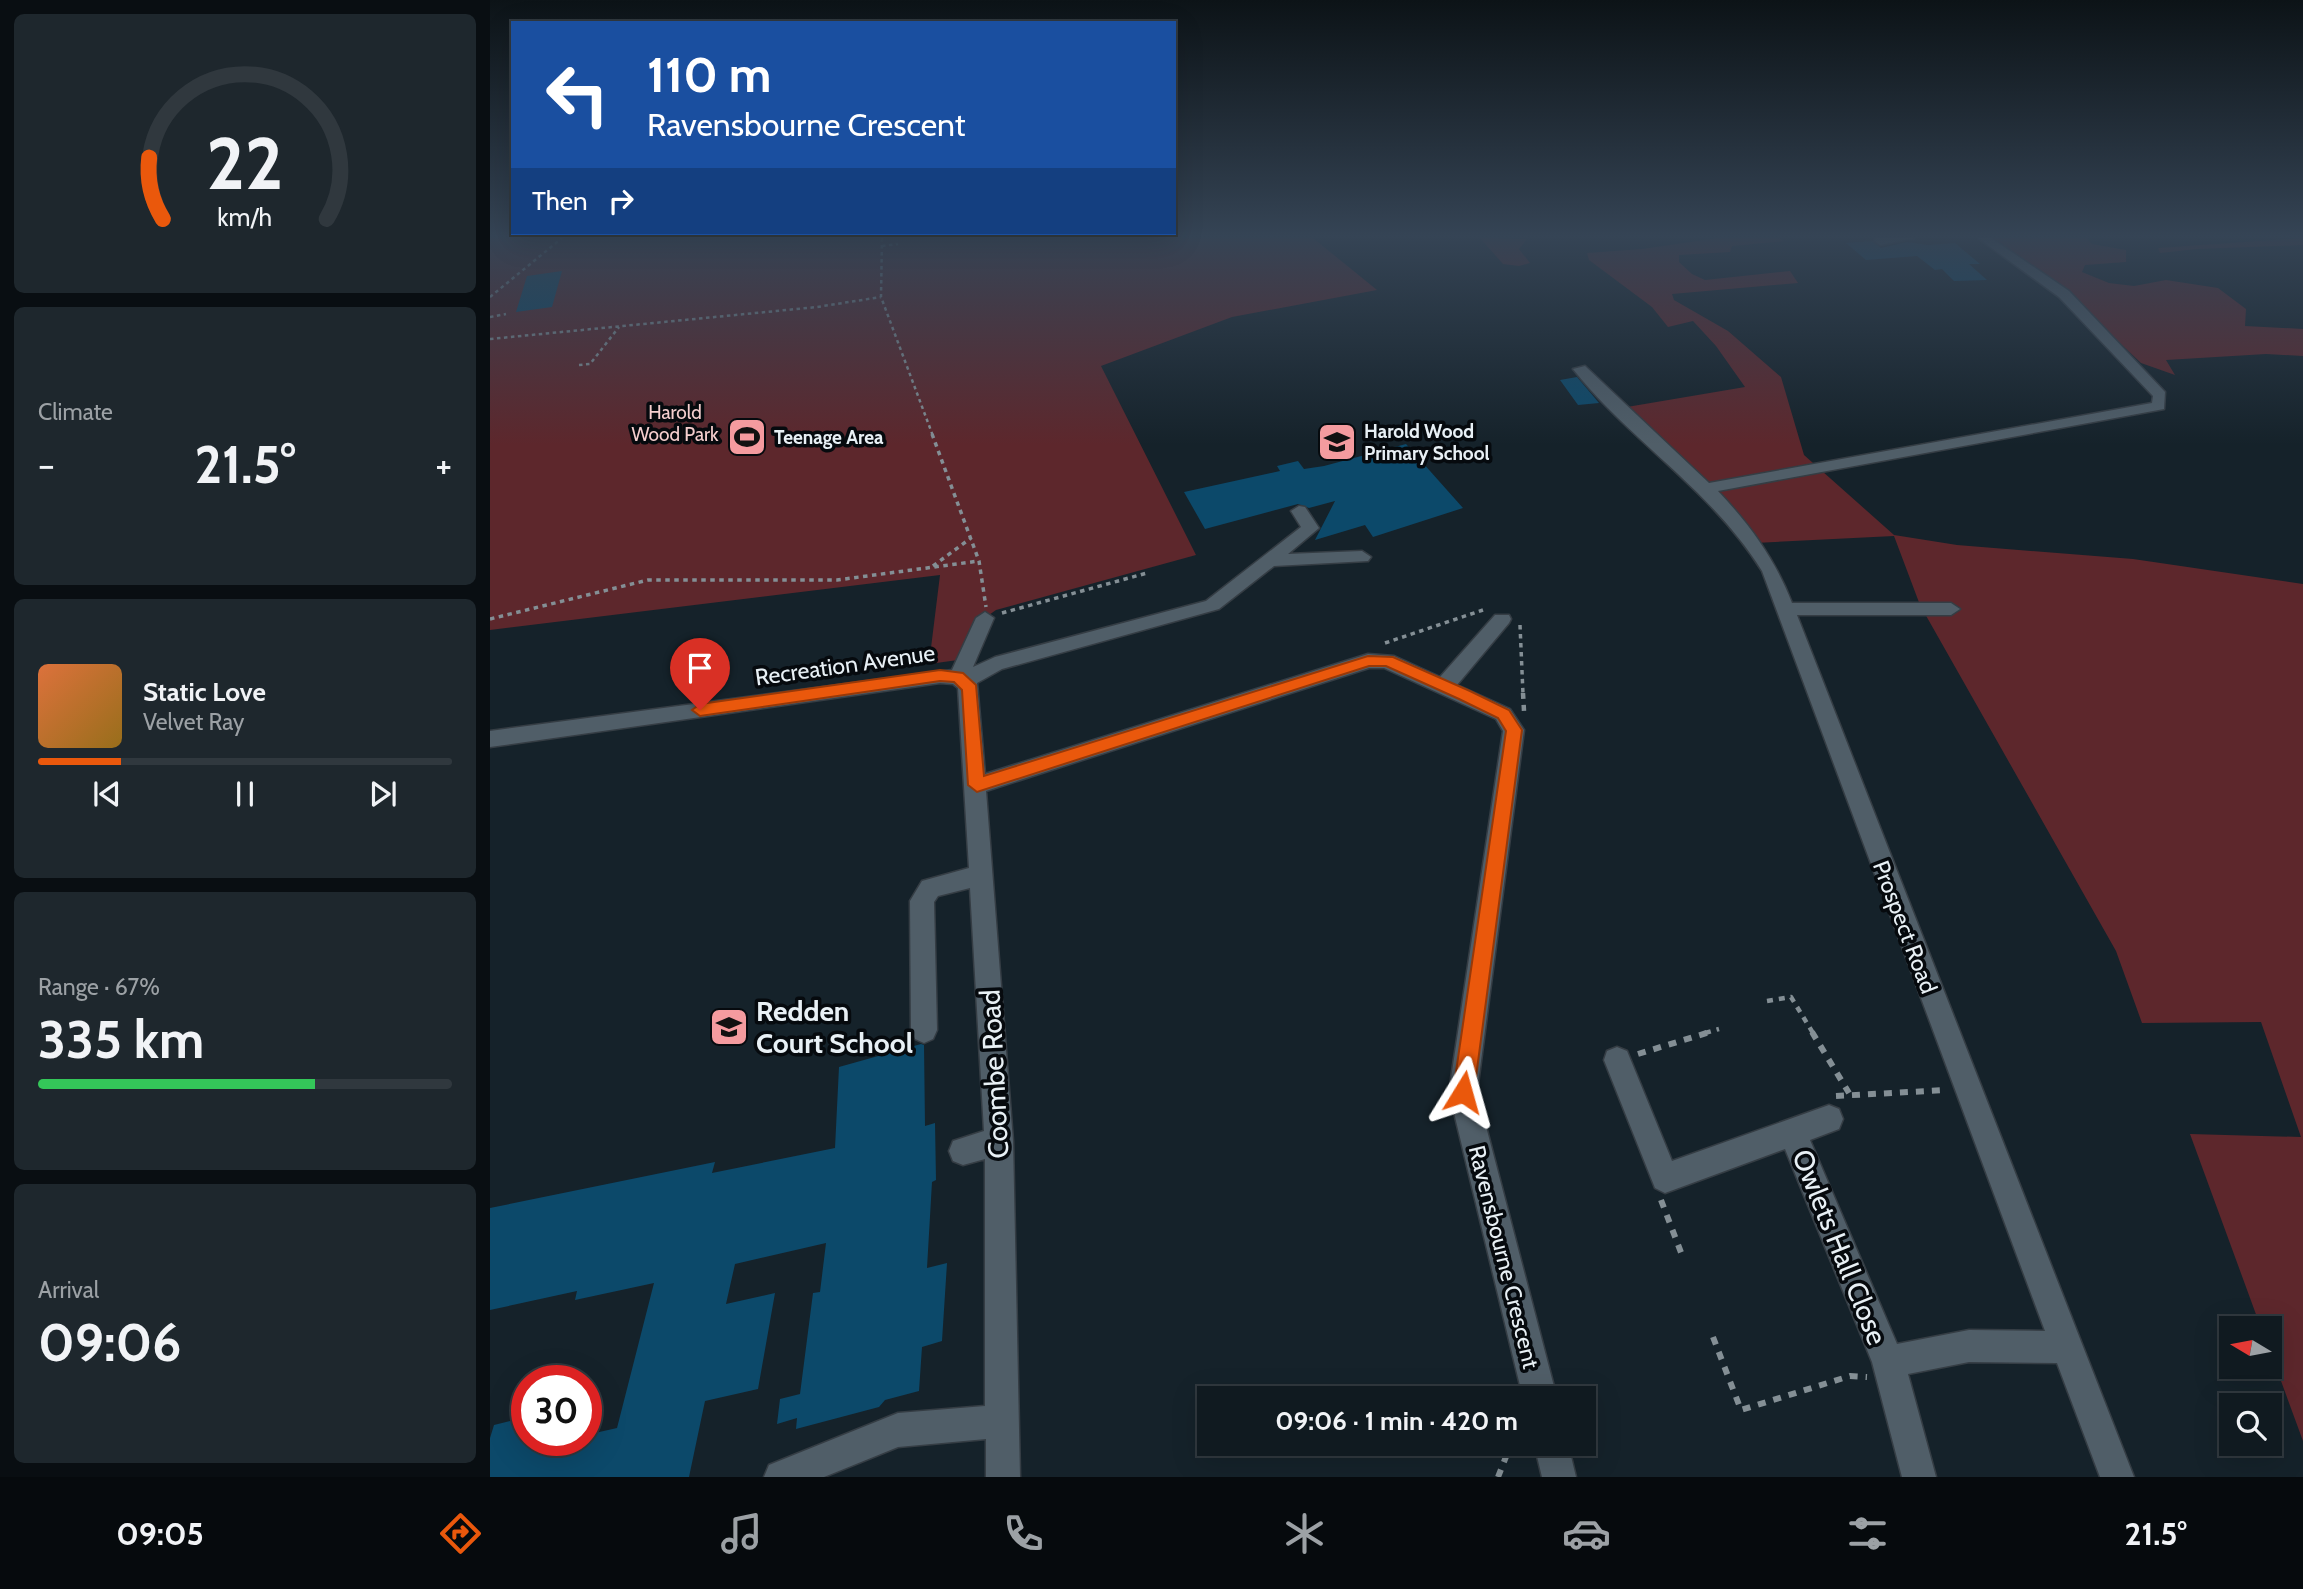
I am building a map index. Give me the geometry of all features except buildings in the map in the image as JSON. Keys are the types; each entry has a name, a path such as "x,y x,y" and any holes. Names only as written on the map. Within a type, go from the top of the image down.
{"street":[{"path":"1708,488 2159,406 2160,395 2076,307"},
{"name":"Prospect Road","path":"1580,369 1708,488 1754,541 1771,571 2065,1347 2117,1477"},
{"path":"961,679 995,664 1212,605 1310,528 1299,512"},
{"path":"1270,561 1362,556"},
{"path":"1785,609 1951,609"},
{"path":"961,679 985,618"},
{"path":"1445,685 1502,619"},
{"name":"Ravensbourne Crescent","path":"977,785 1368,661 1388,661 1503,714 1514,730 1463,1092 1537,1386"},
{"name":"Recreation Avenue","path":"490,739 940,676 961,679"},
{"name":"Coombe Road","path":"961,679 969,690 977,785 999,1141 1003,1477"},
{"path":"924,1030 922,901 930,888 982,875"},
{"path":"1617,1060 1665,1178"},
{"name":"Owlets Hall Close","path":"1665,1178 1829,1119"},
{"name":"Owlets Hall Close","path":"1793,1133 1890,1371 1920,1477"},
{"path":"963,1152 999,1141"},
{"name":"Owlets Hall Close","path":"1890,1371 1969,1346 2065,1347"},
{"path":"781,1477 898,1430 1002,1421"},
{"path":"1554,1456 1559,1477"}],"path":[{"path":"490,339 817,307"},
{"path":"885,307 979,561 987,600 985,618 1147,573"},
{"path":"490,317 506,314"},
{"path":"579,365 590,363 597,352 604,349 619,326"},
{"path":"932,566 971,538"},
{"path":"490,619 648,580 837,580 979,561"},
{"path":"1767,1001 1791,997 1849,1093"},
{"path":"1617,1060 1719,1029"},
{"path":"1829,1119 1824,1099 1849,1093 1967,1090"},
{"path":"1665,1178 1657,1192 1682,1255"},
{"path":"1713,1337 1741,1410 1850,1376 1890,1371"},
{"path":"1498,1477 1506,1456"}],"green space":[{"name":"Harold Wood Park","path":"490,307 1286,307 1232,317 1101,366 1196,555 996,610 972,627 958,660 929,664 940,575 490,630"},
{"path":"1652,307 1686,307 1728,331 1781,377 1804,455 1894,535 1957,545 2133,559 2303,584 2303,1441 2280,1379 2282,1316 2257,1316 2190,1134 2301,1137 2261,1022 2142,1023 2116,951 1920,605 1894,536 1755,543 1621,408 1745,387 1716,346 1693,321 1668,327"},
{"path":"2082,307 2243,307 2246,309 2245,326 2303,329 2303,356 2266,354 2166,360 2175,375 2141,363"}],"place":[{"name":"Teenage Area","path":"747,437"},
{"name":"Harold Wood Primary School","path":"1337,442"},
{"name":"Redden Court School","path":"729,1027"}],"route":[{"path":"700,710 940,676 958,677 968,685 969,690 977,785 1368,661 1388,661 1503,714 1514,730 1463,1092"}]}
